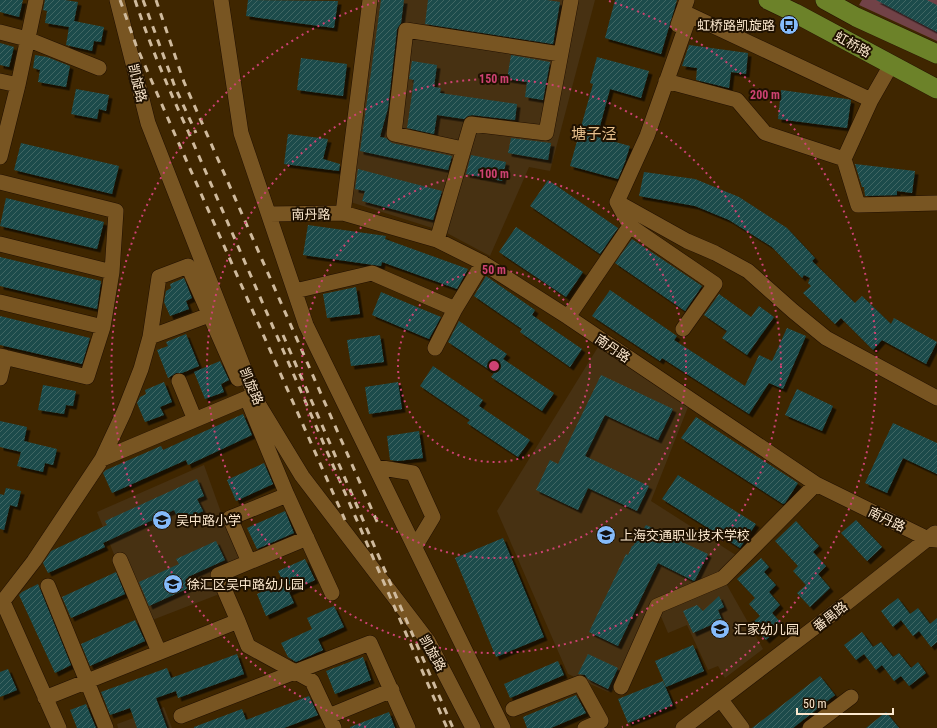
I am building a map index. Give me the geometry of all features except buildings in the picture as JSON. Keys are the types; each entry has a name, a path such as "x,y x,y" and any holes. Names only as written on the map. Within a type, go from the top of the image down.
{"main road":[{"name":"虹桥路","path":"768,0 937,89"},
{"name":"虹桥路","path":"825,0 856,18 937,54"}],"street":[{"path":"0,157 18,85 36,0"},
{"name":"凯旋路","path":"117,0 148,123 257,402 302,476 428,641 473,728"},
{"path":"221,0 241,133 306,326 503,728"},
{"path":"343,213 370,0"},
{"path":"437,240 471,124 546,133 571,0"},
{"path":"637,135 687,0"},
{"path":"617,202 647,136 690,15 871,100"},
{"path":"463,149 394,134 406,30 560,54"},
{"path":"0,32 27,39 99,68"},
{"path":"891,65 871,100 844,159 858,205 937,203"},
{"path":"0,81 18,85"},
{"path":"666,81 737,100 765,133 844,159"},
{"path":"0,182 116,211 112,272 103,327 87,377 3,357 0,378"},
{"path":"617,202 630,226 715,284 683,329"},
{"path":"617,202 687,241 715,253 748,271 826,338 937,398"},
{"name":"南丹路","path":"269,214 343,213 437,240 483,263 816,484 934,537"},
{"path":"568,318 630,226"},
{"path":"0,244 112,272"},
{"path":"436,348 455,309 483,263"},
{"path":"59,728 2,603 34,561 102,459 124,412 141,369 150,337 159,277 188,266 247,398 287,494 332,593"},
{"path":"295,291 372,273 455,309"},
{"path":"0,302 103,327"},
{"path":"150,337 209,315"},
{"path":"179,381 195,420"},
{"path":"102,459 247,398"},
{"path":"376,467 413,473 433,517 415,547"},
{"path":"621,687 657,606 723,578 816,484"},
{"path":"249,562 230,518 287,494"},
{"name":"番禺路","path":"683,728 934,537"},
{"path":"307,538 218,575 248,646 312,681 331,722 392,690"},
{"path":"120,560 159,652"},
{"path":"48,586 106,728"},
{"path":"45,698 238,621"},
{"path":"181,716 370,643 408,728"},
{"path":"513,709 580,683 601,721 585,728"},
{"path":"810,728 851,697"},
{"path":"721,700 742,728"}],"shaded area":[{"path":"364,0 595,0 550,171 529,167 490,256 445,232 341,199"},
{"path":"862,0 937,0 937,41 859,5"},
{"name":"上海交通职业技术学校","path":"598,347 688,407 651,501 742,559 723,578 763,649 725,678 718,666 708,670 687,625 668,633 657,607 621,687 608,692 568,674 497,511"},
{"path":"204,465 227,529 242,565 219,575 222,593 142,624 97,512"},
{"path":"164,707 172,728 118,728 117,724"}],"railway":[{"path":"120,0 136,45 345,520"},
{"path":"135,0 166,83 447,728"},
{"path":"143,0 175,87 196,133"},
{"path":"156,0 184,82 379,526"},
{"path":"283,335 453,728"}],"place":[{"name":"虹桥路凯旋路","path":"789,25"},
{"name":"吴中路小学","path":"162,520"},
{"name":"上海交通职业技术学校","path":"606,535"},
{"name":"徐汇区吴中路幼儿园","path":"173,584"},
{"name":"汇家幼儿园","path":"720,629"}],"district":[{"name":"塘子泾","path":"594,134"}]}
